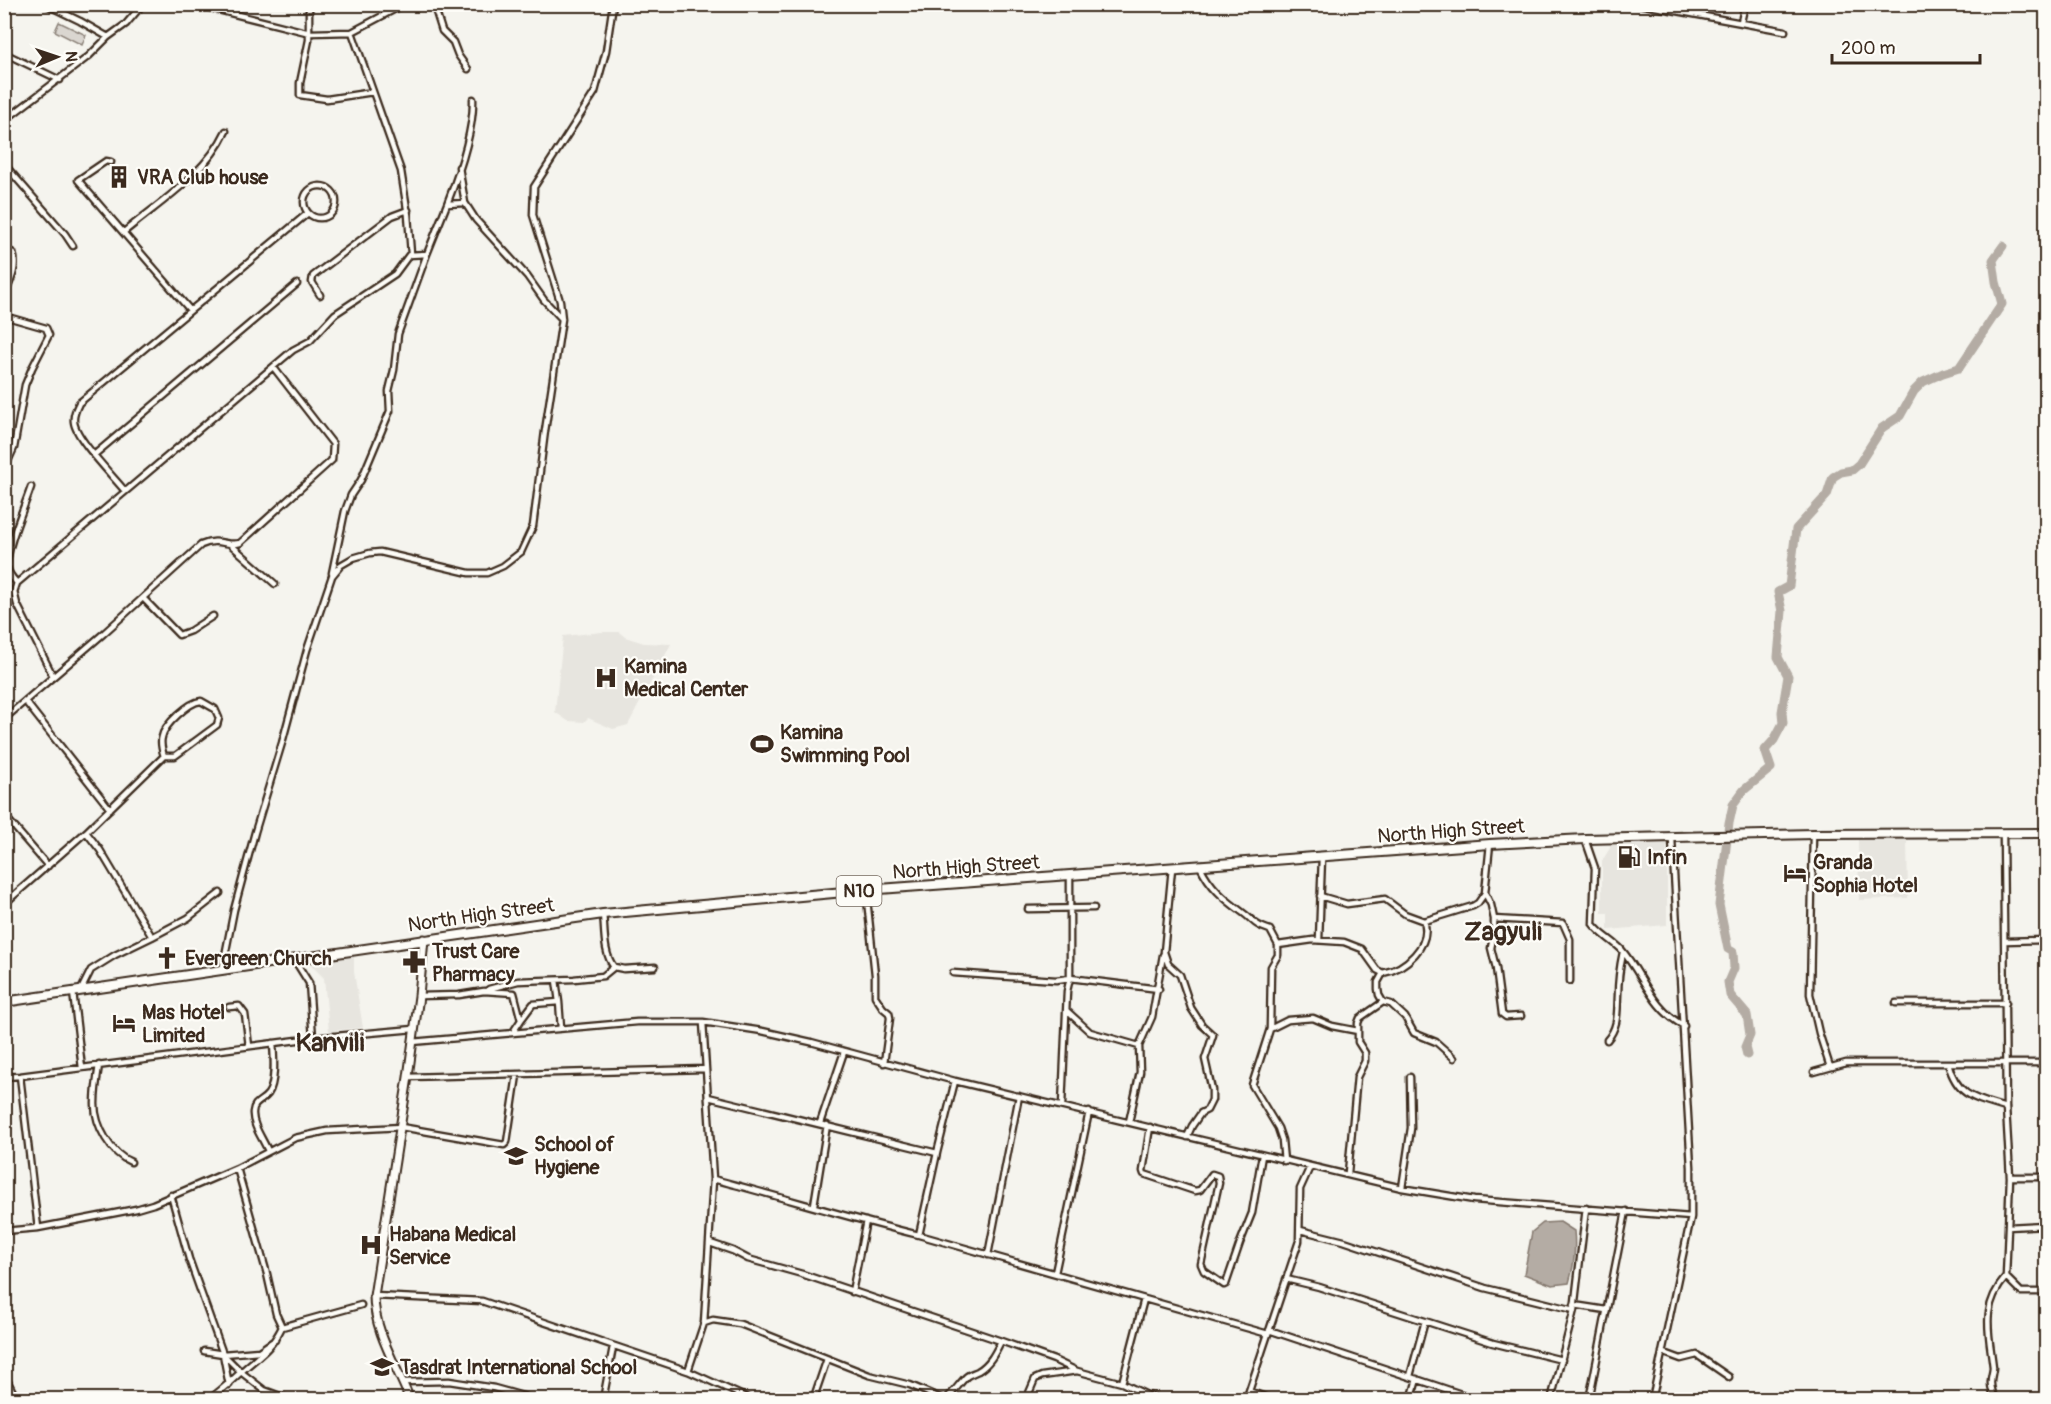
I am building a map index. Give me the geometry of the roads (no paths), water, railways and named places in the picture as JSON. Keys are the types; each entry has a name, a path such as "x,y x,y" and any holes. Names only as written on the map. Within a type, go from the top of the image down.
{"highway":[{"name":"N10","path":"1813,834 2046,833"},
{"name":"North High Street","path":"4,1002 603,914 866,890 1491,844 1585,839 1813,834"}],"main road":[{"path":"410,1400 378,1326 374,1311 374,1296 401,1127 419,996 424,939"}],"street":[{"path":"45,4 108,37"},
{"path":"4,122 60,80 126,24 143,4"},
{"path":"194,4 309,33 352,32 398,6 407,4"},
{"path":"309,4 309,33 300,94 327,99 373,92"},
{"path":"431,4 442,31 453,42 458,55 468,69"},
{"path":"332,576 341,565 370,553 380,552 470,573 487,573 503,566 521,552 533,526 562,319 560,301 533,215 534,187 595,92 606,51 613,4"},
{"path":"1639,4 1785,31"},
{"path":"1741,22 1745,4"},
{"path":"53,676 17,604 14,592 16,583 293,350 310,342 335,314 395,274 411,254 408,210 401,171 352,32"},
{"path":"4,53 60,80"},
{"path":"222,971 234,910 255,832 307,650 332,576 348,503 361,480 389,416 389,391 398,334 459,167 470,123 473,99"},
{"path":"124,232 190,177 208,159 226,131"},
{"path":"111,162 106,161 78,180 190,310"},
{"path":"4,164 73,246"},
{"path":"459,167 465,203 482,228 527,276 544,300 562,319"},
{"path":"321,186 332,192 336,203 330,214 319,218 308,213 304,201 309,190 321,186"},
{"path":"447,204 465,203"},
{"path":"320,295 312,282 313,276 392,216 408,210"},
{"path":"125,491 94,455 74,424 75,411 79,403 308,213"},
{"path":"4,248 13,253 15,259 15,267 4,296"},
{"path":"411,254 427,254"},
{"path":"94,455 297,284"},
{"path":"4,316 49,330 49,335 25,385 14,448 6,461 4,470"},
{"path":"4,719 201,545 215,540 230,544 240,543 332,460 333,444 274,368"},
{"path":"16,583 7,575 7,568 12,543 32,487"},
{"path":"230,544 275,584"},
{"path":"143,598 179,635 190,631 213,616"},
{"path":"25,701 110,809"},
{"path":"4,904 86,832 164,756 176,756 217,725 219,718 215,709 201,701 190,704 165,729 162,737 164,756"},
{"path":"4,815 48,866"},
{"path":"86,832 100,850 152,937"},
{"path":"1994,1400 1991,1379 1993,1369 1987,1332 1993,1298 2006,1277 2010,1177 2006,1108 2003,833"},
{"path":"1813,834 1810,994 1830,1066"},
{"path":"1652,1400 1691,1217 1691,1167 1684,1026 1672,838"},
{"path":"1585,839 1595,868 1593,924 1623,952 1659,1007 1684,1026"},
{"path":"1491,844 1485,893 1494,919 1491,948 1502,1014 1506,1017 1521,1016"},
{"path":"1319,940 1322,857"},
{"path":"1200,866 1209,884 1219,896 1246,915 1254,925 1270,930 1278,945 1278,955 1271,967 1270,1029 1252,1085 1278,1128 1284,1161"},
{"path":"1129,1122 1140,1072 1139,1046 1152,1017 1159,989 1172,868"},
{"path":"1062,1106 1067,991 1070,978 1070,876"},
{"path":"866,890 875,996 883,1008 889,1012 890,1018 884,1063"},
{"path":"82,1068 77,991 91,970 188,918 220,893"},
{"path":"1320,896 1347,904 1385,899 1404,914 1424,921 1473,906 1485,893"},
{"path":"1028,909 1094,908"},
{"path":"603,914 606,945 611,964 624,969 655,967"},
{"path":"1494,919 1563,923 1570,939 1570,981"},
{"path":"1278,945 1319,940 1344,942 1362,949 1377,970 1383,973 1398,969 1418,952 1426,935 1424,921"},
{"path":"2005,941 2046,940"},
{"path":"1164,952 1168,964 1180,975 1191,1008 1202,1025 1214,1035 1205,1059 1212,1100 1207,1110 1201,1113 1192,1126 1188,1137"},
{"path":"1607,1040 1613,1033 1618,1017 1617,996 1623,952"},
{"path":"294,959 309,984 313,1038"},
{"path":"419,996 459,995 484,991 518,981 603,976 614,967"},
{"path":"953,973 1056,980 1070,978 1159,989"},
{"path":"1383,973 1378,982 1383,1002"},
{"path":"556,980 561,1028"},
{"path":"484,991 514,993 521,1020"},
{"path":"513,1032 533,1004 558,1002"},
{"path":"1348,1173 1357,1077 1365,1061 1365,1053 1358,1042 1360,1018 1383,1002 1391,1004 1405,1017 1414,1033 1436,1042 1454,1058"},
{"path":"1896,1003 2006,1003"},
{"path":"229,1007 239,1006 245,1014 249,1046"},
{"path":"1067,1011 1090,1032 1139,1046"},
{"path":"1270,1029 1288,1020 1313,1018 1332,1026 1358,1031"},
{"path":"412,1042 637,1022 702,1022 762,1031 955,1081 1284,1161 1348,1173 1402,1188 1474,1200 1691,1217"},
{"path":"688,1371 704,1323 713,1179 702,1022"},
{"path":"4,1077 313,1038 414,1029"},
{"path":"268,1151 254,1120 253,1110 255,1103 268,1095 275,1066 273,1043"},
{"path":"820,1123 844,1052"},
{"path":"1814,1072 1846,1063 2046,1063"},
{"path":"1948,1063 1965,1094 2006,1108"},
{"path":"99,1065 95,1106 102,1131 120,1158 131,1162"},
{"path":"408,1077 705,1069"},
{"path":"4,1232 38,1228 153,1204 237,1168 295,1138 327,1131 401,1127 504,1145 507,1142 517,1074"},
{"path":"20,1076 38,1228"},
{"path":"1402,1188 1411,1128 1410,1077"},
{"path":"920,1235 955,1081"},
{"path":"988,1255 1019,1096"},
{"path":"708,1097 937,1153"},
{"path":"1055,1273 1089,1112"},
{"path":"814,1205 827,1125"},
{"path":"1150,1127 1144,1174 1195,1191 1200,1190 1212,1174 1218,1176 1219,1183 1201,1264 1204,1271 1224,1285 1252,1213 1262,1155"},
{"path":"1246,1400 1297,1249 1300,1230 1300,1189 1310,1167"},
{"path":"237,1168 276,1314 282,1327"},
{"path":"2010,1177 2046,1177"},
{"path":"713,1179 1268,1332 1479,1400"},
{"path":"171,1195 189,1259 222,1354 229,1385"},
{"path":"1551,1400 1574,1307 1586,1208"},
{"path":"1589,1400 1626,1211"},
{"path":"852,1292 866,1221"},
{"path":"2008,1227 2046,1225"},
{"path":"1300,1230 1344,1241 1485,1288 1574,1307 1606,1310"},
{"path":"710,1244 733,1251 748,1259 802,1274 1001,1341 1077,1371 1122,1383 1163,1400"},
{"path":"2006,1277 2020,1292 2046,1292"},
{"path":"1286,1279 1318,1287 1493,1343 1562,1360"},
{"path":"374,1296 482,1301 688,1371 752,1400"},
{"path":"1122,1383 1144,1299"},
{"path":"208,1400 229,1385 266,1352 282,1327 361,1305"},
{"path":"704,1323 720,1321 740,1324 869,1375 910,1385 947,1399 958,1389 967,1375 986,1366 993,1358 1001,1341"},
{"path":"1410,1376 1425,1321"},
{"path":"204,1351 222,1354 259,1351 275,1340"},
{"path":"603,1400 613,1347"},
{"path":"1662,1352 1681,1359 1697,1355 1729,1377"},
{"path":"222,1354 264,1390 291,1400"},
{"path":"813,1400 827,1359"},
{"path":"1026,1400 1035,1379 1077,1371"},
{"path":"4,1374 16,1400"},
{"path":"1411,1400 1417,1379"},
{"path":"404,1382 449,1381 494,1388 537,1400"},
{"path":"1249,1391 1273,1400"}],"waterway":[{"path":"1747,1055 1745,1047 1750,1035 1747,1015 1730,995 1728,982 1734,968 1733,952 1728,949 1719,905 1733,805 1744,790 1771,768 1765,750 1774,740 1783,723 1782,712 1788,676 1778,657 1782,611 1778,592 1789,586 1796,529 1827,495 1833,477 1841,472 1852,470 1859,464 1882,428 1900,416 1914,391 1923,382 1959,368 2002,304 1993,260 2003,246"}],"place":[{"name":"VRA Club house","path":"119,177"},
{"name":"Kamina Medical Center","path":"606,678"},
{"name":"Kamina Swimming Pool","path":"762,744"},
{"name":"Infin","path":"1629,857"},
{"name":"Granda Sophia Hotel","path":"1795,873"},
{"name":"Evergreen Church","path":"167,958"},
{"name":"Trust Care Pharmacy","path":"414,962"},
{"name":"Mas Hotel Limited","path":"124,1023"},
{"name":"School of Hygiene","path":"516,1156"},
{"name":"Habana Medical Service","path":"371,1245"},
{"name":"Tasdrat International School","path":"382,1367"}],"district":[{"name":"Zagyuli","path":"1503,932"},
{"name":"Kanvili","path":"330,1043"}]}
